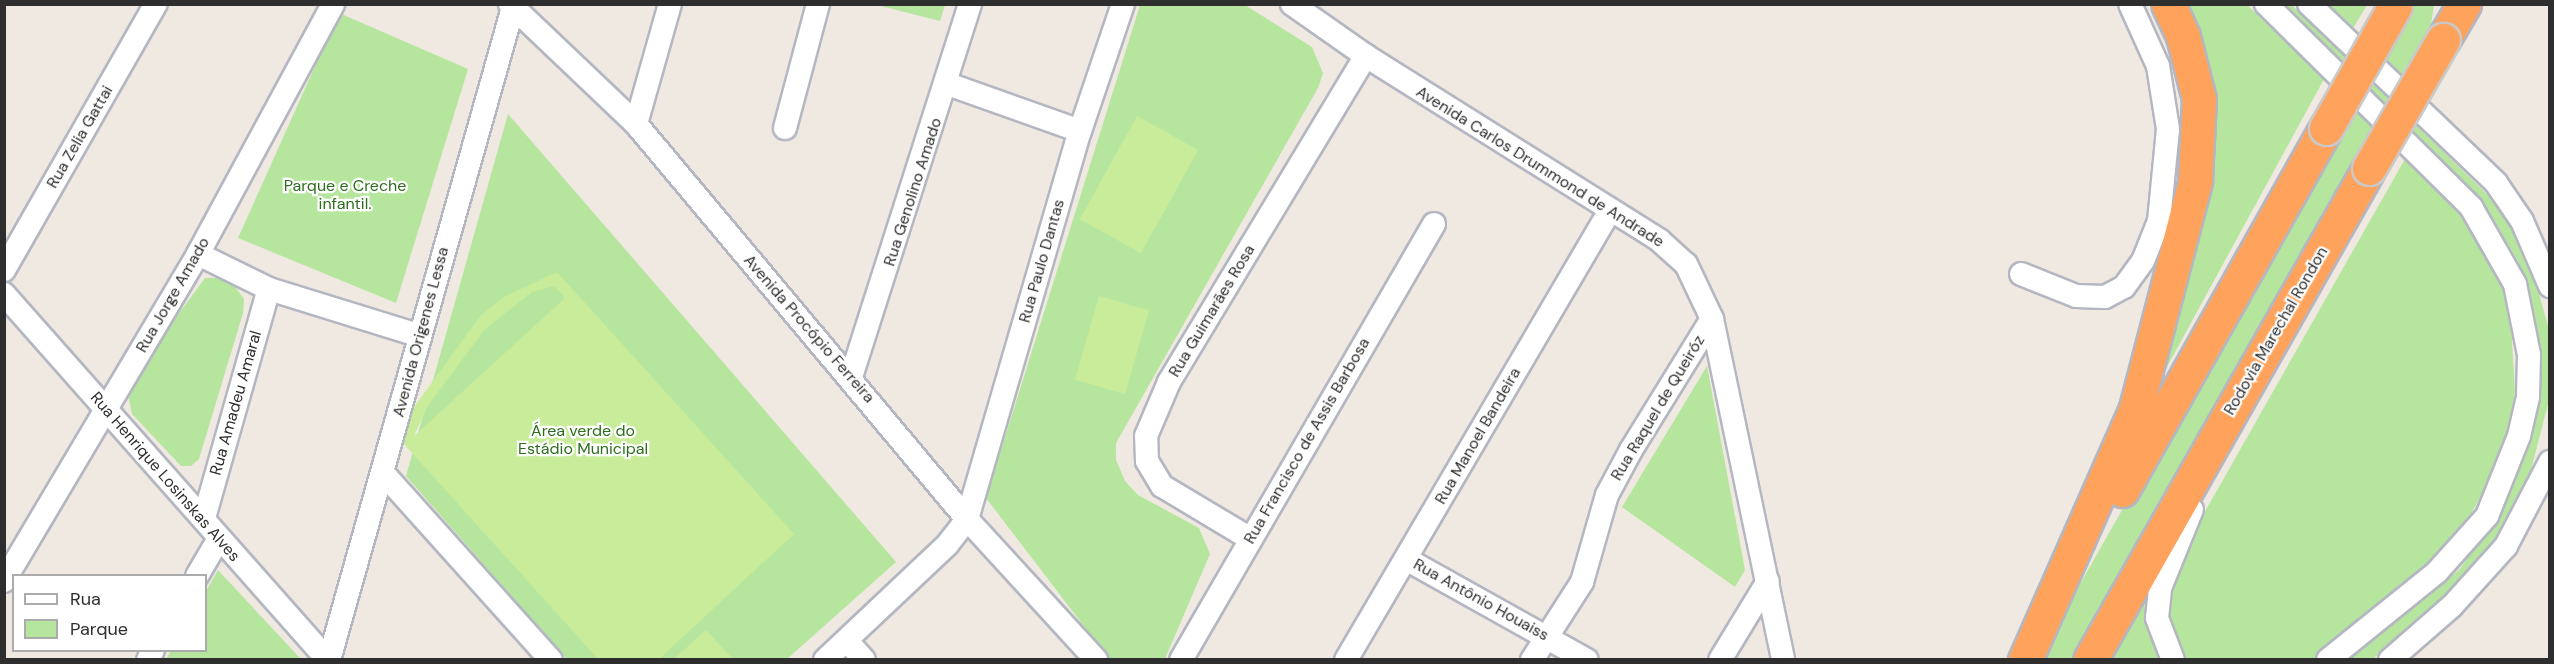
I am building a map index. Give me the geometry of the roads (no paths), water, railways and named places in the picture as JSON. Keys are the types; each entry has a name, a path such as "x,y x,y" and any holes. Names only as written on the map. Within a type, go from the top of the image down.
{"highway":[{"path":"2026,660 2136,408 2195,181 2199,99 2186,47 2168,4"},
{"name":"Rodovia Marechal Rondon","path":"2090,660 2464,4"},
{"path":"2026,660 2395,5"}],"street":[{"name":"Rua Zelia Gattai","path":"4,270 156,4"},
{"name":"Rua Jorge Amado","path":"4,581 198,254 333,4"},
{"path":"636,124 670,4"},
{"path":"785,128 818,4"},
{"name":"Rua Genolino Amado","path":"851,377 948,84 970,4"},
{"name":"Rua Paulo Dantas","path":"967,519 1080,131 1123,4"},
{"name":"Avenida Carlos Drummond de Andrade","path":"1292,4 1366,56 1609,212 1659,240 1686,264 1712,319 1783,660"},
{"path":"2021,274 2076,296 2105,297 2124,287 2143,261 2159,221 2168,129 2158,66 2130,4"},
{"path":"2266,4 2471,207 2515,284 2529,355 2519,436 2487,516 2437,572 2328,660"},
{"path":"2309,4 2496,183 2522,221 2550,286"},
{"name":"Avenida Procópio Ferreira","path":"512,5 636,124 851,377 967,519 1096,660"},
{"name":"Avenida Origenes Lessa","path":"329,660 384,474 418,335 512,5"},
{"name":"Rua Guimarães Rosa","path":"1250,538 1162,486 1147,461 1146,436 1169,381 1366,56"},
{"path":"948,84 1080,131"},
{"name":"Rua Manoel Bandeira","path":"1346,660 1609,212"},
{"name":"Rua Francisco de Assis Barbosa","path":"1181,660 1434,224"},
{"path":"198,254 269,289 418,335"},
{"name":"Rua Amadeu Amaral","path":"204,518 269,289"},
{"name":"Rua Henrique Losinskas Alves","path":"4,294 204,518 218,540 329,660"},
{"name":"Rua Raquel de Queiróz","path":"1532,660 1549,637 1582,582 1612,486 1712,319"},
{"path":"2173,660 2157,618 2160,588 2262,355"},
{"path":"2390,660 2487,569 2530,507 2550,462"},
{"path":"384,474 551,660"},
{"path":"825,660 947,545 967,519"},
{"path":"198,574 218,540"},
{"name":"Rua Antônio Houaiss","path":"1406,559 1587,660"},
{"path":"1720,660 1768,581"},
{"path":"847,641 864,660"}],"park label":[{"name":"Parque e Creche infantil.","path":"345,195"},
{"name":"Área verde do Estádio Municipal","path":"583,440"}]}
